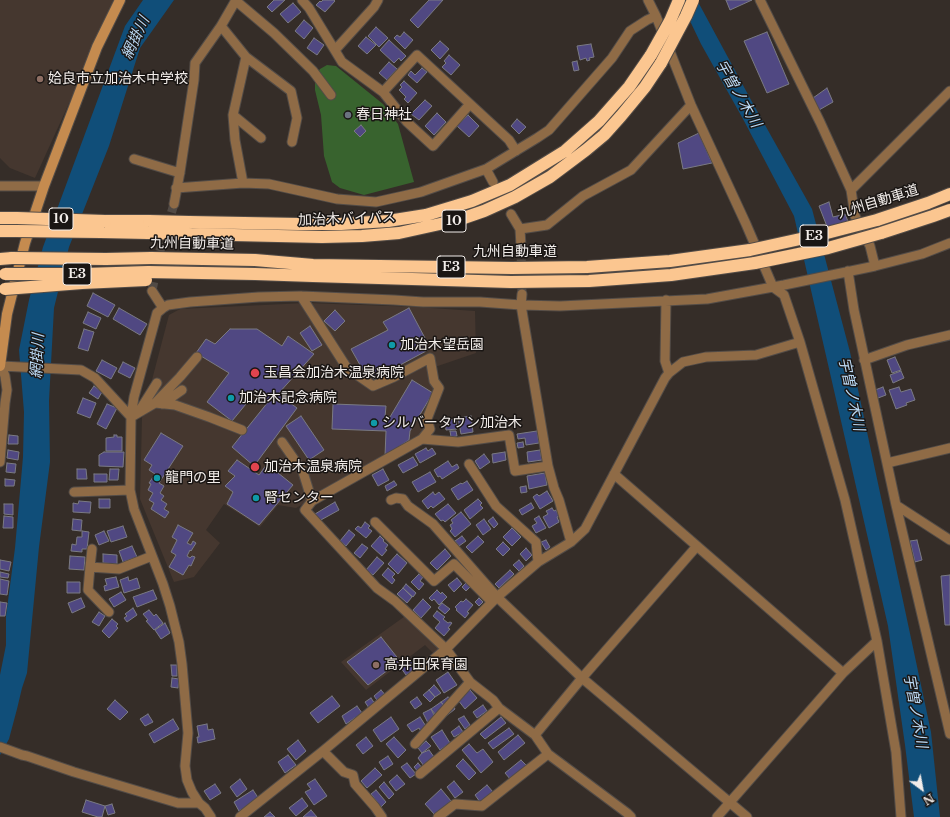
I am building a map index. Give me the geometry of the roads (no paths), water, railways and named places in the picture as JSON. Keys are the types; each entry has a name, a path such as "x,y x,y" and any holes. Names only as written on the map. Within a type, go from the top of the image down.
{"highway":[{"name":"加治木バイパス","path":"0,231 101,232 189,222 341,224 388,221 426,215 472,201 510,185 565,151 599,120 629,87 651,55 670,21 679,0"},
{"name":"加治木バイパス","path":"0,218 105,221 189,234 322,237 399,233 458,220 484,211 515,197 550,177 604,135 645,87 661,64 693,0"},
{"name":"九州自動車道","path":"4,258 151,258 255,260 313,265 519,268 587,267 670,261 750,250 823,234 877,220 950,194"},
{"name":"九州自動車道","path":"2,274 147,276 255,274 512,282 588,281 671,275 755,263 828,248 881,233 950,210"},
{"path":"2,290 147,276"}],"street":[{"path":"0,462 7,390 5,376 0,366 7,314 25,243 44,186 97,47 120,0"},
{"path":"174,204 194,80 195,63 221,26 236,0 274,33 313,71 331,95"},
{"path":"302,0 309,8 342,62 383,92 407,122 433,146 470,104"},
{"path":"335,50 374,7 378,0"},
{"path":"648,0 656,16 691,105 746,224 772,287 784,295 800,342 845,500 877,641 896,752 901,817"},
{"path":"763,1 782,46 820,122 851,190 855,216 870,246 875,266"},
{"path":"176,188 243,183 269,184 337,199 376,202 421,192 486,169 549,130 612,58 630,31 656,16"},
{"path":"221,26 246,57 291,91 297,118 292,142"},
{"path":"383,92 417,55 509,140 516,151"},
{"path":"243,183 235,140 233,115 246,57"},
{"path":"851,190 950,91"},
{"path":"520,229 547,225 583,196 631,170 691,105"},
{"path":"233,115 261,138"},
{"path":"134,159 180,173"},
{"path":"486,169 493,182"},
{"path":"0,186 44,186"},
{"path":"511,214 520,229 521,246"},
{"path":"211,817 205,808 199,804 187,780 185,766 188,733 179,642 163,584 134,509 130,490 135,415 134,397 157,313 163,308 168,305 190,302 259,297 301,296 423,302 480,302 560,306 707,299 784,286 875,266 922,254 950,242"},
{"path":"846,272 896,505 950,734"},
{"path":"152,291 163,308"},
{"path":"522,294 521,305 548,466 571,542"},
{"path":"301,296 347,368 373,386 430,358 434,380 439,388 427,419 430,429 422,439 312,501 305,510 376,588 395,601 446,649 470,682 493,700 499,708 535,735 548,754 631,817"},
{"path":"666,300 665,361 669,373"},
{"path":"864,360 907,345 950,336"},
{"path":"240,817 323,751 446,649 494,600 538,562 571,542 585,528 669,373 683,362 706,357 756,355 800,342"},
{"path":"158,403 197,357"},
{"path":"0,366 81,370 95,378 135,415"},
{"path":"135,415 157,383"},
{"path":"135,415 182,390"},
{"path":"158,403 174,405 242,430"},
{"path":"422,439 458,442 509,435 515,471 548,466"},
{"path":"282,442 304,472 312,501"},
{"path":"887,463 950,448"},
{"path":"470,464 496,506 536,542 538,562"},
{"path":"614,474 843,673"},
{"path":"74,492 130,490"},
{"path":"392,500 396,498 403,499 408,506 433,524 494,600"},
{"path":"896,505 950,540"},
{"path":"375,522 434,580 454,564 582,678 747,817"},
{"path":"535,735 582,678 697,546"},
{"path":"92,549 88,590 109,612"},
{"path":"90,567 119,569 152,556"},
{"path":"717,817 843,673 877,641"},
{"path":"415,744 470,682"},
{"path":"420,774 499,708"},
{"path":"0,747 74,772 178,803 199,804"},
{"path":"323,751 344,772 353,775 355,784 382,817"},
{"path":"438,817 455,804 482,806 548,754"}],"water":[{"name":"網掛川","path":"143,0 174,0 140,48 109,146 69,247 54,308 49,401 50,462 39,547 27,673 9,739 0,755 0,675 6,645 6,616 15,548 23,457 24,412 19,350 29,300 43,247 125,26"},
{"name":"宇曽ノ木川","path":"680,0 697,0 812,209 850,352 931,732 940,817 914,817 888,626 794,216 743,119 701,44"}],"tunnel":[{"path":"152,291 159,254 174,204"},
{"path":"521,246 522,294"}],"place":[{"name":"姶良市立加治木中学校","path":"40,79"},
{"name":"春日神社","path":"348,115"},
{"name":"加治木望岳園","path":"392,345"},
{"name":"玉昌会加治木温泉病院","path":"255,373"},
{"name":"加治木記念病院","path":"231,398"},
{"name":"シルバータウン加治木","path":"374,423"},
{"name":"加治木温泉病院","path":"255,467"},
{"name":"龍門の里","path":"157,478"},
{"name":"腎センター","path":"256,498"},
{"name":"高井田保育園","path":"376,665"}]}
